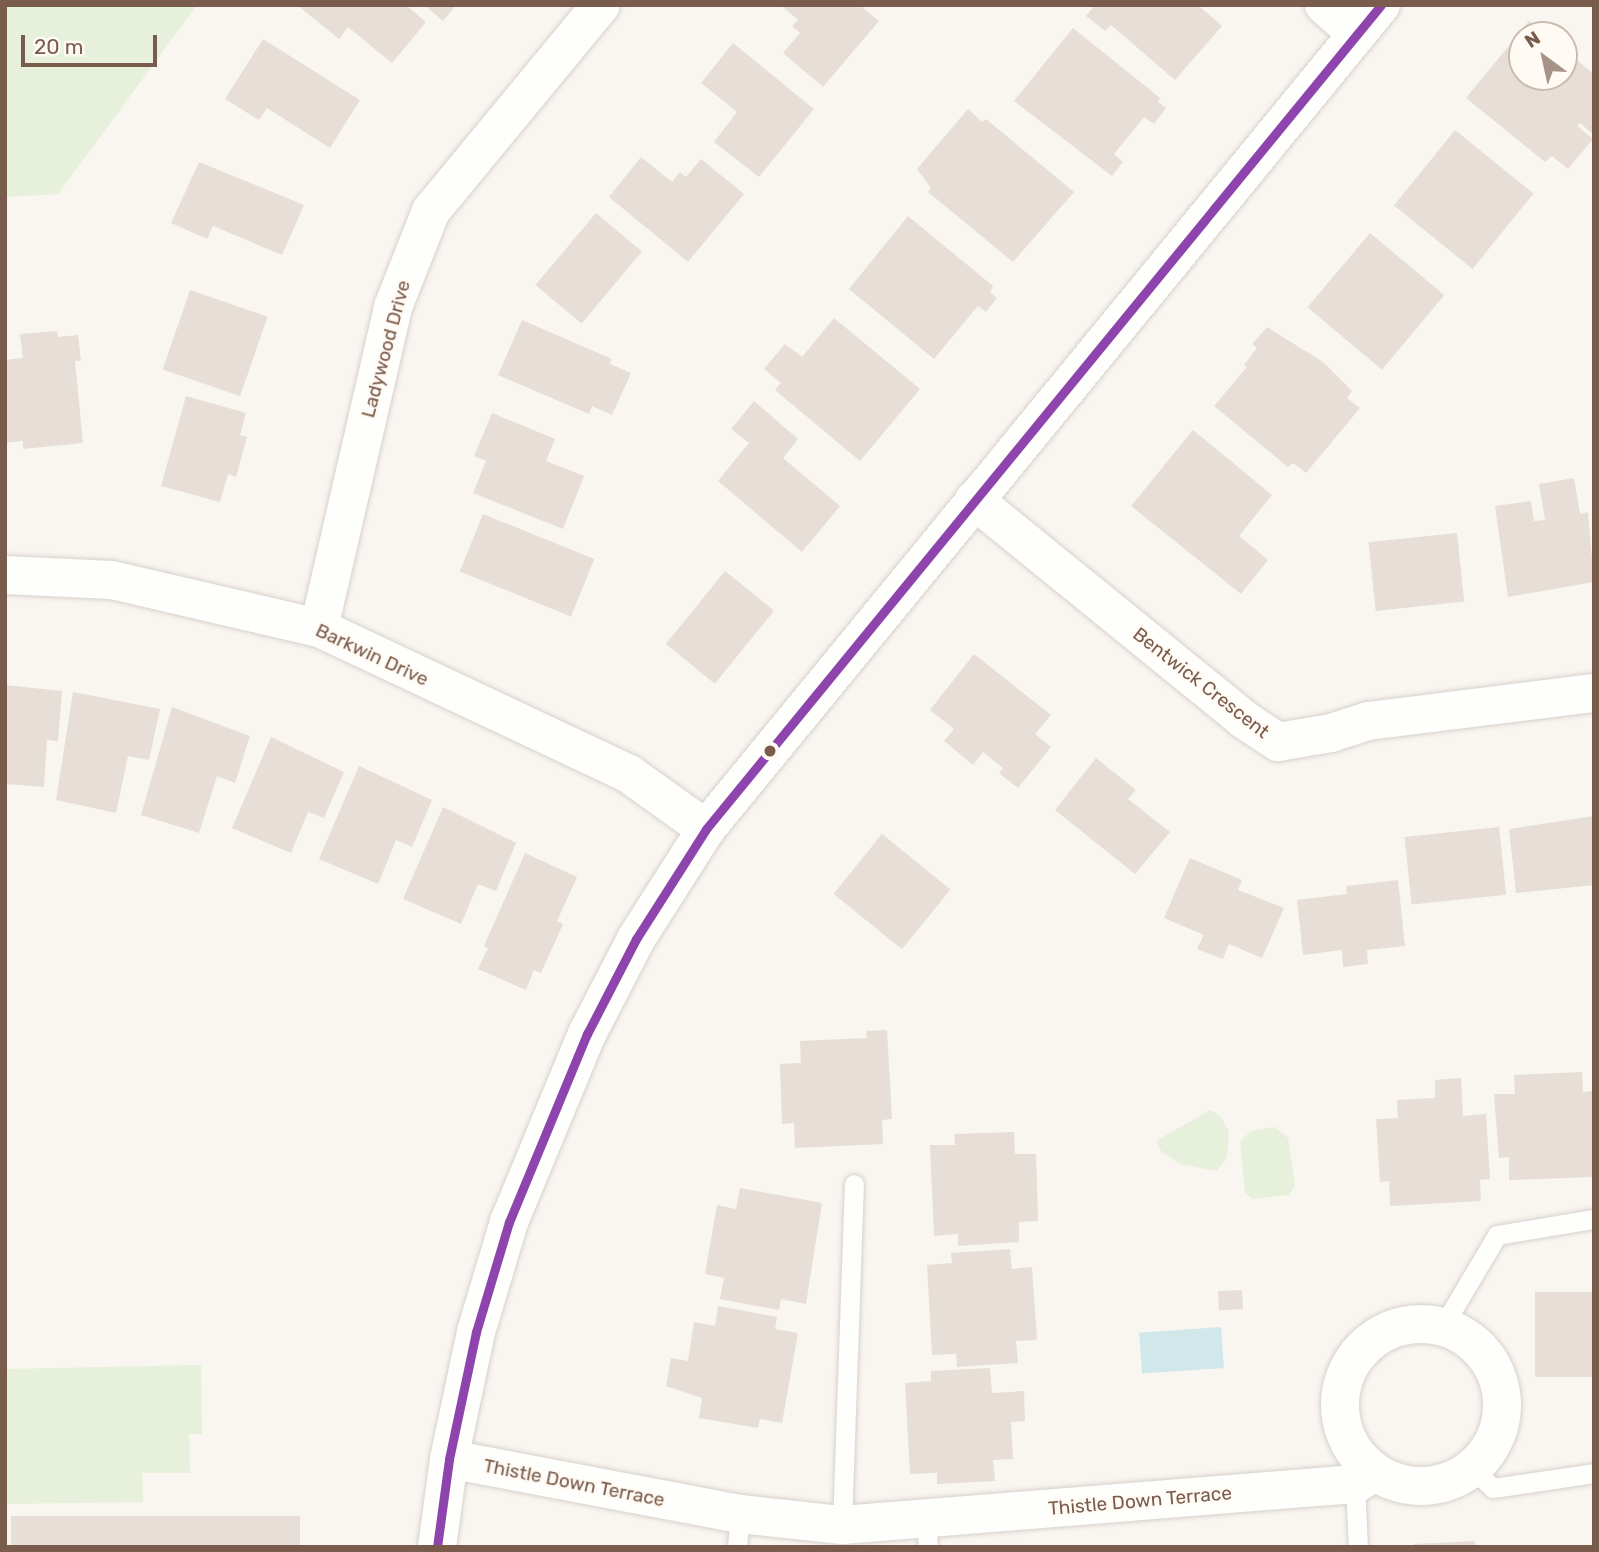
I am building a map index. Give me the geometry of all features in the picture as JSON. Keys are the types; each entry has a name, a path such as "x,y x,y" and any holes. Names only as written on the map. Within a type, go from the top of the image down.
{"street":[{"name":"Ladywood Drive","path":"319,628 393,307 430,211 601,5"},
{"path":"437,1547 449,1459 476,1332 509,1222 587,1034 636,939 706,829 1369,20 1324,5"},
{"name":"Bentwick Crescent","path":"974,500 1243,719 1278,742 1368,721 1594,693"},
{"name":"Barkwin Drive","path":"5,575 112,580 319,628 629,774 706,829"},
{"path":"1415,1323 1443,1326 1469,1338 1494,1366 1503,1393 1502,1422 1489,1451 1472,1469 1456,1480 1428,1487 1364,1478 1340,1421 1340,1392 1350,1364 1368,1342 1387,1331 1415,1323"},
{"name":"Thistle Down Terrace","path":"449,1459 739,1530 842,1525 927,1533 1364,1478"}],"lane":[{"path":"842,1525 854,1184"},
{"path":"1443,1326 1497,1235 1594,1219"},
{"path":"1472,1469 1493,1488 1594,1473"},
{"path":"1358,1547 1364,1478"}],"green space":[{"path":"5,5 197,5 58,194 5,197"},
{"path":"1210,1110 1220,1116 1229,1131 1227,1157 1217,1171 1180,1164 1161,1151 1156,1141"},
{"path":"1275,1127 1288,1138 1295,1185 1289,1195 1252,1199 1245,1192 1240,1141 1251,1131"},
{"path":"201,1365 202,1434 189,1434 190,1473 142,1473 143,1502 5,1504 5,1369"}],"water":[{"path":"1221,1327 1224,1368 1142,1374 1139,1333"}],"building":[{"path":"297,5 406,5 426,22 392,63 348,27 339,39"},
{"path":"424,5 456,5 443,21"},
{"path":"781,5 860,5 879,21 823,87 783,53 800,33 792,26 798,20"},
{"path":"1095,5 1198,5 1222,26 1175,80 1111,25 1105,31 1086,16"},
{"path":"1073,28 1160,98 1158,102 1166,108 1154,124 1144,117 1114,154 1123,162 1112,176 1014,101"},
{"path":"263,39 360,100 330,148 267,108 259,120 225,99"},
{"path":"733,43 814,109 759,177 714,142 737,112 701,83"},
{"path":"1508,47 1508,91 1578,91 1578,61 1594,74 1594,135 1580,123 1577,126 1593,139 1568,169 1552,156 1545,162 1466,98"},
{"path":"968,109 982,122 986,119 1074,192 1013,262 928,192 931,188 917,169"},
{"path":"1455,130 1533,194 1472,269 1394,205"},
{"path":"641,157 672,182 680,172 686,177 701,159 744,194 688,262 609,197"},
{"path":"199,162 304,205 282,255 213,226 207,239 171,223"},
{"path":"596,213 642,252 582,324 536,285"},
{"path":"908,216 993,286 990,292 997,298 986,312 978,306 934,359 849,289"},
{"path":"1370,233 1444,295 1382,370 1308,307"},
{"path":"190,290 268,317 240,396 163,369"},
{"path":"834,318 920,389 860,461 775,390 781,383 764,369 785,344 802,357"},
{"path":"522,320 612,359 610,364 631,373 612,415 592,406 589,414 498,375"},
{"path":"1267,327 1323,362 1352,391 1347,398 1360,408 1306,473 1293,463 1288,467 1214,406 1247,367 1244,365 1257,348 1252,344"},
{"path":"57,331 58,337 78,335 81,361 75,361 83,443 23,449 23,441 5,443 5,360 23,358 20,334"},
{"path":"186,396 246,413 240,435 247,437 236,477 228,474 220,502 161,486"},
{"path":"754,401 798,439 783,458 840,506 802,552 718,481 749,443 731,429"},
{"path":"492,413 555,439 546,461 584,476 563,529 473,493 486,461 474,456"},
{"path":"1193,430 1272,495 1239,536 1268,560 1241,594 1131,506"},
{"path":"1574,478 1580,514 1588,512 1594,582 1508,597 1495,506 1531,501 1534,521 1545,520 1539,484"},
{"path":"483,514 594,559 571,616 460,571"},
{"path":"1457,533 1464,602 1376,611 1368,542"},
{"path":"725,571 774,611 715,684 666,644"},
{"path":"974,654 1051,715 1035,734 1051,747 1018,788 999,773 1003,768 983,752 973,765 944,741 954,729 930,710"},
{"path":"5,685 62,691 58,741 47,740 44,787 5,784"},
{"path":"73,692 160,709 149,760 128,756 116,813 56,800"},
{"path":"172,707 250,736 235,783 217,776 199,833 141,815"},
{"path":"271,737 344,772 324,818 308,812 291,853 232,828"},
{"path":"1096,758 1136,790 1128,799 1170,832 1135,874 1055,810"},
{"path":"359,766 432,800 412,847 396,840 378,884 319,859"},
{"path":"443,807 516,843 496,891 478,884 461,924 403,899"},
{"path":"1594,816 1594,885 1516,893 1509,829"},
{"path":"1499,827 1506,895 1412,905 1405,837"},
{"path":"882,834 950,889 902,949 834,894"},
{"path":"525,853 577,877 557,921 563,924 541,973 534,970 526,990 478,969 488,948 484,946"},
{"path":"1190,858 1242,880 1238,890 1284,908 1262,958 1229,944 1223,959 1197,949 1204,935 1164,918"},
{"path":"1398,880 1405,946 1367,950 1368,964 1343,967 1342,950 1303,955 1297,900 1347,894 1346,886"},
{"path":"887,1030 892,1119 882,1120 883,1144 795,1148 794,1123 782,1124 780,1064 801,1063 800,1041 867,1038 866,1031"},
{"path":"1582,1072 1583,1092 1594,1091 1594,1177 1509,1180 1509,1157 1499,1158 1494,1094 1515,1094 1514,1075"},
{"path":"1461,1078 1463,1116 1486,1114 1490,1179 1480,1180 1481,1201 1390,1206 1389,1181 1380,1182 1376,1119 1398,1118 1397,1100 1435,1098 1435,1080"},
{"path":"1014,1132 1015,1154 1036,1154 1038,1221 1019,1222 1019,1242 958,1246 958,1234 934,1236 930,1145 955,1145 954,1134"},
{"path":"740,1188 822,1203 806,1304 781,1299 779,1310 720,1299 724,1278 705,1274 717,1205 736,1209"},
{"path":"1010,1249 1012,1269 1032,1267 1037,1340 1016,1341 1018,1363 957,1367 956,1354 932,1355 927,1265 952,1263 951,1253"},
{"path":"1242,1290 1243,1309 1219,1310 1218,1291"},
{"path":"1535,1292 1594,1292 1594,1377 1535,1377"},
{"path":"718,1306 777,1317 775,1329 798,1333 782,1423 760,1419 758,1428 699,1418 702,1398 666,1386 671,1358 688,1361 694,1322 715,1326"},
{"path":"990,1368 992,1393 1024,1391 1025,1421 1011,1422 1013,1459 993,1460 995,1481 937,1484 937,1473 910,1474 905,1383 931,1381 931,1371"},
{"path":"11,1516 300,1516 300,1547 11,1547"},
{"path":"1475,1541 1475,1547 1414,1547 1414,1544"}],"transit line":[{"path":"437,1547 449,1459 476,1332 509,1222 587,1034 636,939 706,829 1381,5"}]}
